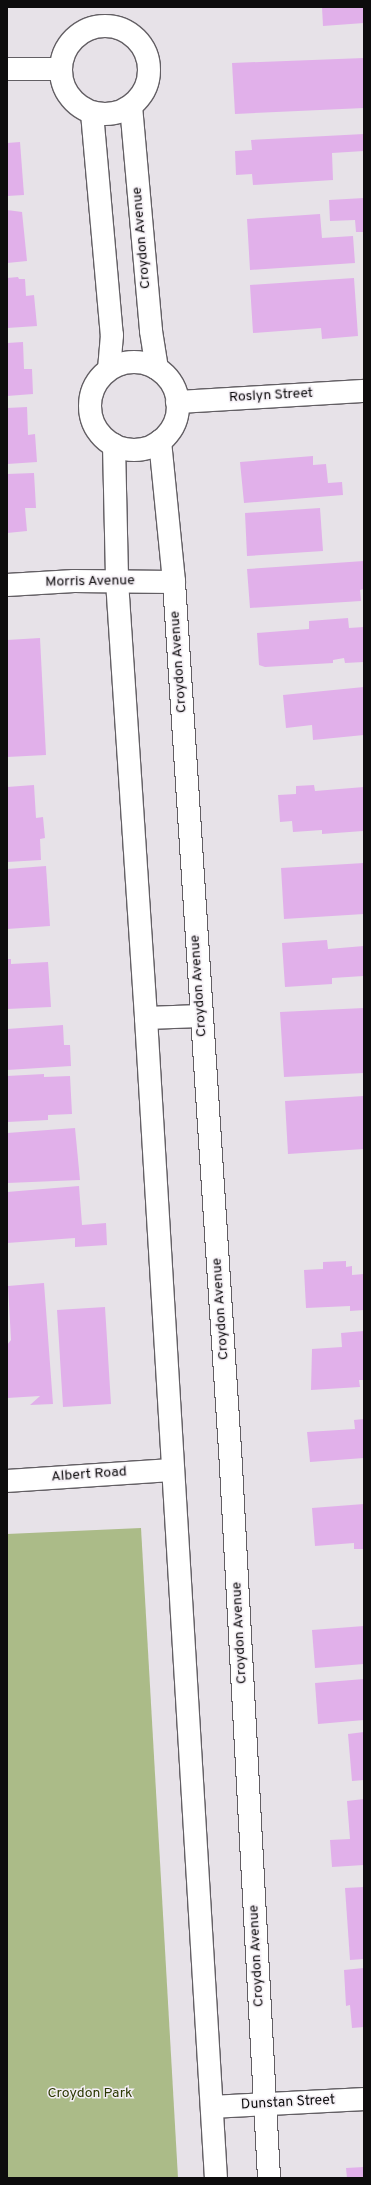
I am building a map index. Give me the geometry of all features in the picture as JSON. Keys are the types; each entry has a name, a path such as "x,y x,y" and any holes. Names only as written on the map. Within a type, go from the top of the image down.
{"street":[{"path":"112,16 125,30 136,38 149,60 146,86 131,106 106,115 82,108 70,97 62,82 60,69 62,56 76,35 100,26 112,16"},
{"path":"7,69 60,69"},
{"name":"Croydon Avenue","path":"131,106 150,331 158,369"},
{"path":"92,112 112,335 109,369"},
{"path":"133,362 158,369 174,387 177,402 176,417 170,430 160,441 138,449 114,445 103,438 90,415 93,390 99,378 109,369 133,362"},
{"name":"Roslyn Street","path":"177,402 364,391"},
{"name":"Croydon Avenue","path":"160,441 174,582 231,1467 269,2178"},
{"path":"114,445 117,581 146,1018 172,1470 216,2178"},
{"name":"Morris Avenue","path":"7,585 117,581 174,582"},
{"path":"146,1018 201,1016"},
{"name":"Albert Road","path":"7,1481 172,1470"},
{"name":"Dunstan Street","path":"212,2107 364,2099"}],"green space":[{"name":"Croydon Park","path":"141,1528 178,2178 7,2178 7,1534"}],"building":[{"path":"322,7 364,7 364,23 323,26"},
{"path":"364,58 364,108 235,114 232,63"},
{"path":"364,134 364,151 332,153 333,180 253,185 252,174 236,175 235,151 252,150 251,140"},
{"path":"20,142 24,195 7,196 7,143"},
{"path":"364,198 364,232 356,232 355,220 330,221 329,200"},
{"path":"7,210 22,212 27,261 7,263"},
{"path":"320,214 322,238 353,236 355,263 250,270 247,219"},
{"path":"18,277 19,279 25,279 26,296 34,295 37,326 7,328 7,278"},
{"path":"354,278 358,336 322,339 321,328 253,333 250,285"},
{"path":"23,342 24,369 32,369 33,394 7,396 7,343"},
{"path":"27,407 28,435 35,434 37,462 7,464 7,408"},
{"path":"313,456 313,465 326,464 328,483 342,482 343,495 244,503 240,462"},
{"path":"34,473 36,508 25,508 27,531 7,533 7,474"},
{"path":"320,508 323,551 247,556 245,513"},
{"path":"364,561 364,589 360,590 361,601 250,608 247,569"},
{"path":"348,618 349,628 364,627 364,662 345,663 344,658 333,660 333,663 265,667 259,665 257,633 309,629 309,621"},
{"path":"40,638 46,755 7,757 7,640"},
{"path":"364,687 364,735 313,740 312,725 286,728 283,695"},
{"path":"34,785 36,818 43,817 45,838 40,839 41,860 7,862 7,787"},
{"path":"314,785 315,791 364,787 363,831 322,834 322,830 293,832 292,821 280,822 278,795 296,794 296,786"},
{"path":"364,863 364,914 284,919 281,868"},
{"path":"46,866 50,926 7,929 7,869"},
{"path":"327,940 328,949 364,946 364,976 332,978 332,984 285,987 282,943"},
{"path":"7,959 11,959 11,964 48,962 51,1007 7,1009"},
{"path":"364,1008 364,1073 284,1077 280,1012"},
{"path":"63,1025 64,1045 70,1045 71,1066 7,1070 7,1029"},
{"path":"44,1074 44,1077 70,1076 72,1114 48,1115 48,1120 7,1122 7,1076"},
{"path":"364,1096 364,1149 288,1154 285,1101"},
{"path":"75,1128 80,1180 7,1183 7,1133"},
{"path":"79,1186 82,1225 106,1223 107,1245 75,1247 75,1238 7,1243 7,1192"},
{"path":"346,1261 346,1267 352,1266 352,1275 364,1274 364,1310 350,1311 350,1306 306,1308 304,1270 323,1269 323,1262"},
{"path":"44,1283 53,1404 30,1405 40,1396 7,1398 7,1345 11,1340 8,1286"},
{"path":"105,1307 111,1404 63,1407 57,1310"},
{"path":"364,1331 364,1380 359,1380 360,1387 311,1390 312,1349 342,1347 341,1333"},
{"path":"364,1419 364,1458 310,1462 307,1432 355,1429 354,1420"},
{"path":"364,1504 364,1549 354,1549 354,1543 315,1546 312,1508"},
{"path":"364,1626 364,1664 315,1668 312,1630"},
{"path":"364,1679 364,1720 318,1724 315,1683"},
{"path":"364,1732 364,1780 352,1781 348,1734"},
{"path":"364,1799 364,1865 332,1867 330,1840 350,1839 347,1801"},
{"path":"364,1887 364,1959 350,1960 345,1888"},
{"path":"364,1968 364,2027 352,2028 350,2005 346,2006 344,1970"},
{"path":"364,2167 364,2178 347,2178 346,2168"}]}
